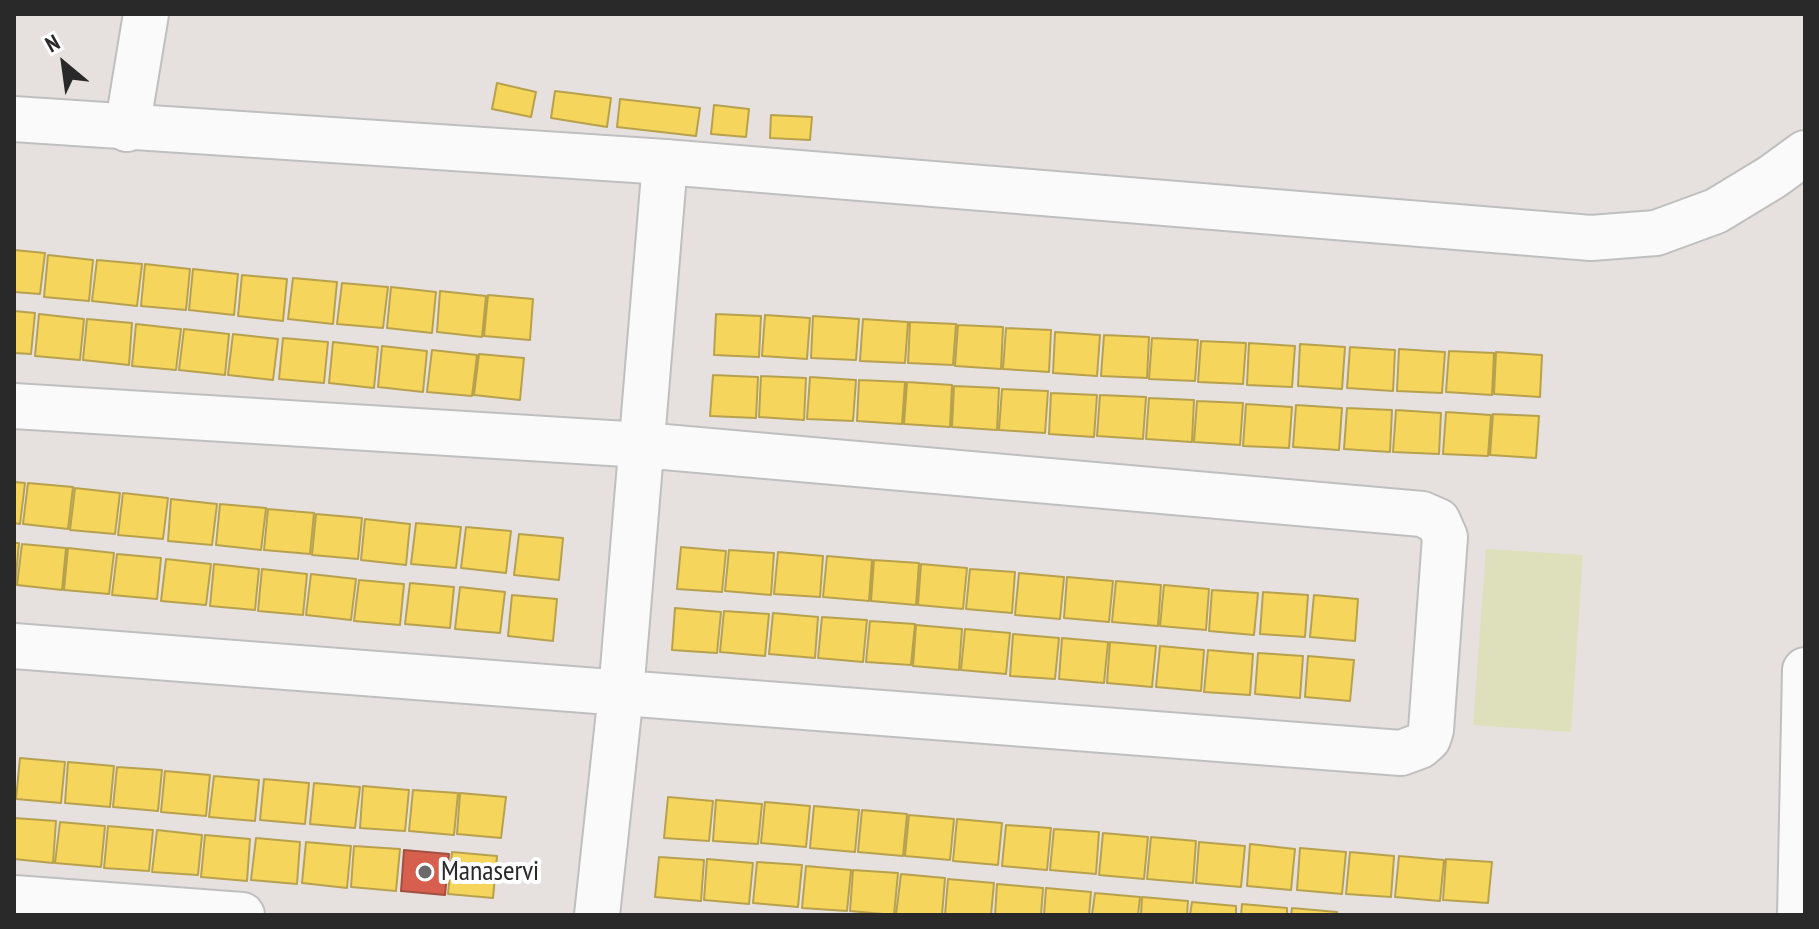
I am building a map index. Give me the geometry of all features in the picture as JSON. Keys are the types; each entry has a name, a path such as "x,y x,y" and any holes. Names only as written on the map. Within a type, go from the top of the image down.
{"street":[{"path":"127,129 146,14"},
{"path":"14,119 127,129 665,162 1591,238 1656,233 1716,211 1805,153"},
{"path":"597,915 621,693 665,162"},
{"path":"14,406 642,445 1431,516 1438,521 1445,537 1431,730 1428,739 1420,746 1401,753 14,646"},
{"path":"1800,915 1805,670"},
{"path":"14,898 242,915"}],"green space":[{"path":"1486,549 1583,555 1571,732 1473,725"}],"building: Viviendas":[{"path":"497,83 536,92 531,117 492,109"},
{"path":"555,91 611,98 607,127 551,118"},
{"path":"620,99 700,108 696,136 617,127"},
{"path":"714,105 749,109 746,137 711,134"},
{"path":"771,115 812,117 810,140 770,138"},
{"path":"14,250 45,253 40,294 14,292"},
{"path":"48,255 93,260 89,301 44,297"},
{"path":"97,260 142,264 137,306 92,301"},
{"path":"145,264 190,269 186,310 141,306"},
{"path":"193,269 238,274 234,315 189,310"},
{"path":"242,275 287,279 283,321 238,316"},
{"path":"293,278 337,282 333,324 288,319"},
{"path":"342,283 388,287 383,328 337,324"},
{"path":"391,287 436,292 432,333 387,328"},
{"path":"440,291 486,296 482,337 437,332"},
{"path":"488,295 533,299 530,340 484,336"},
{"path":"14,311 35,313 31,354 14,353"},
{"path":"39,314 84,319 80,360 35,356"},
{"path":"716,314 761,316 759,357 714,355"},
{"path":"765,315 810,318 807,359 762,356"},
{"path":"813,316 859,319 856,360 811,358"},
{"path":"87,319 132,323 129,365 83,360"},
{"path":"863,319 908,322 905,363 860,361"},
{"path":"910,322 956,324 953,365 908,363"},
{"path":"136,324 181,329 176,370 132,366"},
{"path":"958,325 1003,327 1001,369 955,366"},
{"path":"1006,328 1051,330 1049,372 1003,369"},
{"path":"184,329 229,334 225,375 179,370"},
{"path":"1055,332 1100,335 1097,376 1053,373"},
{"path":"233,334 278,339 273,380 228,375"},
{"path":"1104,335 1149,337 1147,378 1101,376"},
{"path":"283,338 328,342 324,383 279,379"},
{"path":"1152,338 1198,340 1195,381 1149,379"},
{"path":"1201,341 1246,343 1243,384 1198,382"},
{"path":"333,342 378,347 374,388 329,383"},
{"path":"1249,343 1295,346 1292,387 1247,385"},
{"path":"1300,344 1345,347 1342,389 1298,386"},
{"path":"382,346 427,351 423,392 378,387"},
{"path":"1350,347 1395,350 1393,391 1347,388"},
{"path":"1399,349 1445,352 1442,393 1397,391"},
{"path":"432,350 477,355 472,396 427,392"},
{"path":"1449,351 1494,353 1492,395 1446,392"},
{"path":"1496,352 1542,355 1540,397 1494,394"},
{"path":"479,354 524,358 520,400 474,395"},
{"path":"713,375 758,377 756,418 710,416"},
{"path":"761,376 806,378 804,420 759,417"},
{"path":"810,377 856,380 853,421 807,419"},
{"path":"859,380 905,382 902,424 857,421"},
{"path":"907,382 952,385 950,427 904,424"},
{"path":"954,386 999,388 997,430 952,427"},
{"path":"1002,389 1048,391 1045,433 999,430"},
{"path":"1051,393 1097,395 1094,437 1049,434"},
{"path":"1100,395 1146,397 1143,439 1097,436"},
{"path":"1149,398 1194,400 1192,442 1146,439"},
{"path":"1197,401 1243,403 1240,445 1194,442"},
{"path":"1246,404 1292,407 1289,448 1243,446"},
{"path":"1296,405 1342,408 1339,450 1293,447"},
{"path":"1347,408 1392,410 1390,452 1344,449"},
{"path":"1396,410 1441,413 1439,454 1393,452"},
{"path":"1446,412 1491,415 1488,456 1443,454"},
{"path":"1493,414 1539,416 1536,458 1490,455"},
{"path":"14,482 25,483 20,524 14,523"},
{"path":"28,483 73,487 68,529 23,524"},
{"path":"75,488 120,493 115,534 70,530"},
{"path":"123,493 168,498 163,539 118,535"},
{"path":"171,499 217,504 212,545 168,541"},
{"path":"220,504 266,508 261,550 216,545"},
{"path":"268,509 314,513 310,554 264,550"},
{"path":"316,514 362,518 358,559 312,555"},
{"path":"365,519 410,524 406,565 361,560"},
{"path":"416,523 461,527 456,568 411,564"},
{"path":"466,527 511,531 506,573 461,568"},
{"path":"519,534 563,538 559,580 514,575"},
{"path":"14,543 19,543 15,585 14,585"},
{"path":"22,544 66,548 62,590 17,585"},
{"path":"681,547 726,551 722,592 677,589"},
{"path":"68,548 114,553 109,594 64,590"},
{"path":"729,550 774,553 771,595 725,591"},
{"path":"778,552 823,556 820,597 774,594"},
{"path":"117,554 161,558 157,599 112,595"},
{"path":"827,556 872,560 869,601 823,597"},
{"path":"166,559 211,564 206,605 161,601"},
{"path":"874,560 919,563 916,605 871,601"},
{"path":"214,564 259,569 255,610 210,606"},
{"path":"921,564 967,568 963,609 918,605"},
{"path":"262,569 307,574 303,615 258,611"},
{"path":"970,569 1015,572 1012,613 966,609"},
{"path":"1019,573 1064,577 1060,619 1015,615"},
{"path":"311,574 356,579 351,620 306,615"},
{"path":"1067,577 1113,581 1109,622 1064,618"},
{"path":"359,580 404,584 400,625 354,621"},
{"path":"1116,581 1161,585 1158,626 1112,622"},
{"path":"410,583 454,587 450,628 405,624"},
{"path":"1164,585 1209,589 1206,630 1160,626"},
{"path":"460,587 505,592 500,633 455,629"},
{"path":"1212,590 1258,593 1254,635 1209,631"},
{"path":"1263,592 1308,595 1305,637 1260,634"},
{"path":"512,595 557,599 553,641 508,636"},
{"path":"1314,595 1358,599 1355,641 1310,637"},
{"path":"675,608 721,612 717,653 672,650"},
{"path":"724,611 769,614 765,656 720,652"},
{"path":"773,613 818,617 815,658 769,654"},
{"path":"822,617 867,620 863,662 818,658"},
{"path":"870,621 915,624 911,665 866,662"},
{"path":"916,625 962,629 959,670 913,666"},
{"path":"965,629 1010,633 1006,674 961,670"},
{"path":"1013,634 1059,638 1055,679 1010,676"},
{"path":"1062,638 1108,642 1104,683 1059,679"},
{"path":"1110,642 1156,646 1152,687 1107,683"},
{"path":"1160,646 1204,650 1201,691 1156,687"},
{"path":"1208,650 1253,654 1250,695 1204,692"},
{"path":"1258,653 1303,656 1300,698 1255,694"},
{"path":"1308,656 1354,660 1350,701 1305,697"},
{"path":"20,758 65,762 61,803 16,799"},
{"path":"68,762 114,766 110,807 65,803"},
{"path":"117,767 162,770 158,811 113,807"},
{"path":"165,771 210,775 206,816 161,812"},
{"path":"214,776 259,780 255,821 209,817"},
{"path":"264,779 309,783 305,824 260,820"},
{"path":"314,783 360,787 355,828 310,824"},
{"path":"363,786 409,790 405,831 360,828"},
{"path":"413,790 458,793 454,835 409,831"},
{"path":"460,793 506,797 501,838 457,834"},
{"path":"668,797 713,801 709,841 664,838"},
{"path":"716,800 762,804 758,844 713,841"},
{"path":"765,802 810,806 806,847 761,843"},
{"path":"814,806 859,810 855,852 810,848"},
{"path":"862,810 907,814 903,856 858,852"},
{"path":"909,815 954,819 950,860 905,856"},
{"path":"14,818 56,821 53,863 14,859"},
{"path":"957,819 1002,823 998,865 953,861"},
{"path":"60,822 105,826 101,867 55,863"},
{"path":"1006,825 1051,828 1047,870 1002,866"},
{"path":"108,826 153,830 149,871 104,868"},
{"path":"1054,829 1099,832 1096,874 1050,870"},
{"path":"157,830 202,835 198,875 152,872"},
{"path":"1103,833 1148,837 1144,879 1099,875"},
{"path":"205,835 250,839 247,881 201,877"},
{"path":"1151,837 1196,841 1193,883 1147,879"},
{"path":"256,838 300,842 297,884 251,880"},
{"path":"306,842 351,846 347,888 302,883"},
{"path":"1199,842 1245,846 1241,887 1196,883"},
{"path":"1250,844 1295,849 1291,890 1247,886"},
{"path":"354,846 400,849 396,891 351,887"},
{"path":"1300,848 1346,852 1342,894 1297,890"},
{"path":"452,852 497,856 493,898 448,894"},
{"path":"1350,852 1394,856 1391,897 1346,894"},
{"path":"1399,856 1444,860 1440,901 1395,897"},
{"path":"659,857 704,860 701,901 655,897"},
{"path":"707,859 753,863 749,904 704,900"},
{"path":"1446,859 1492,862 1488,903 1443,900"},
{"path":"757,862 802,865 798,907 753,903"},
{"path":"806,866 851,870 847,911 802,908"},
{"path":"853,870 898,873 894,915 850,911"},
{"path":"901,874 945,878 942,915 896,915"},
{"path":"948,879 994,883 991,915 945,915"},
{"path":"997,884 1043,888 1041,915 995,915"},
{"path":"1046,888 1091,892 1089,915 1044,915"},
{"path":"1095,893 1140,897 1138,915 1092,915"},
{"path":"1142,897 1188,901 1187,915 1141,915"},
{"path":"1192,902 1236,906 1236,915 1190,915"},
{"path":"1242,904 1287,908 1287,915 1241,915"},
{"path":"1292,908 1337,912 1337,915 1291,915"}],"building: Comercios":[{"name":"Manaservi","path":"404,850 449,854 445,895 401,891"}],"place":[{"name":"Manaservi","path":"425,872"}]}
